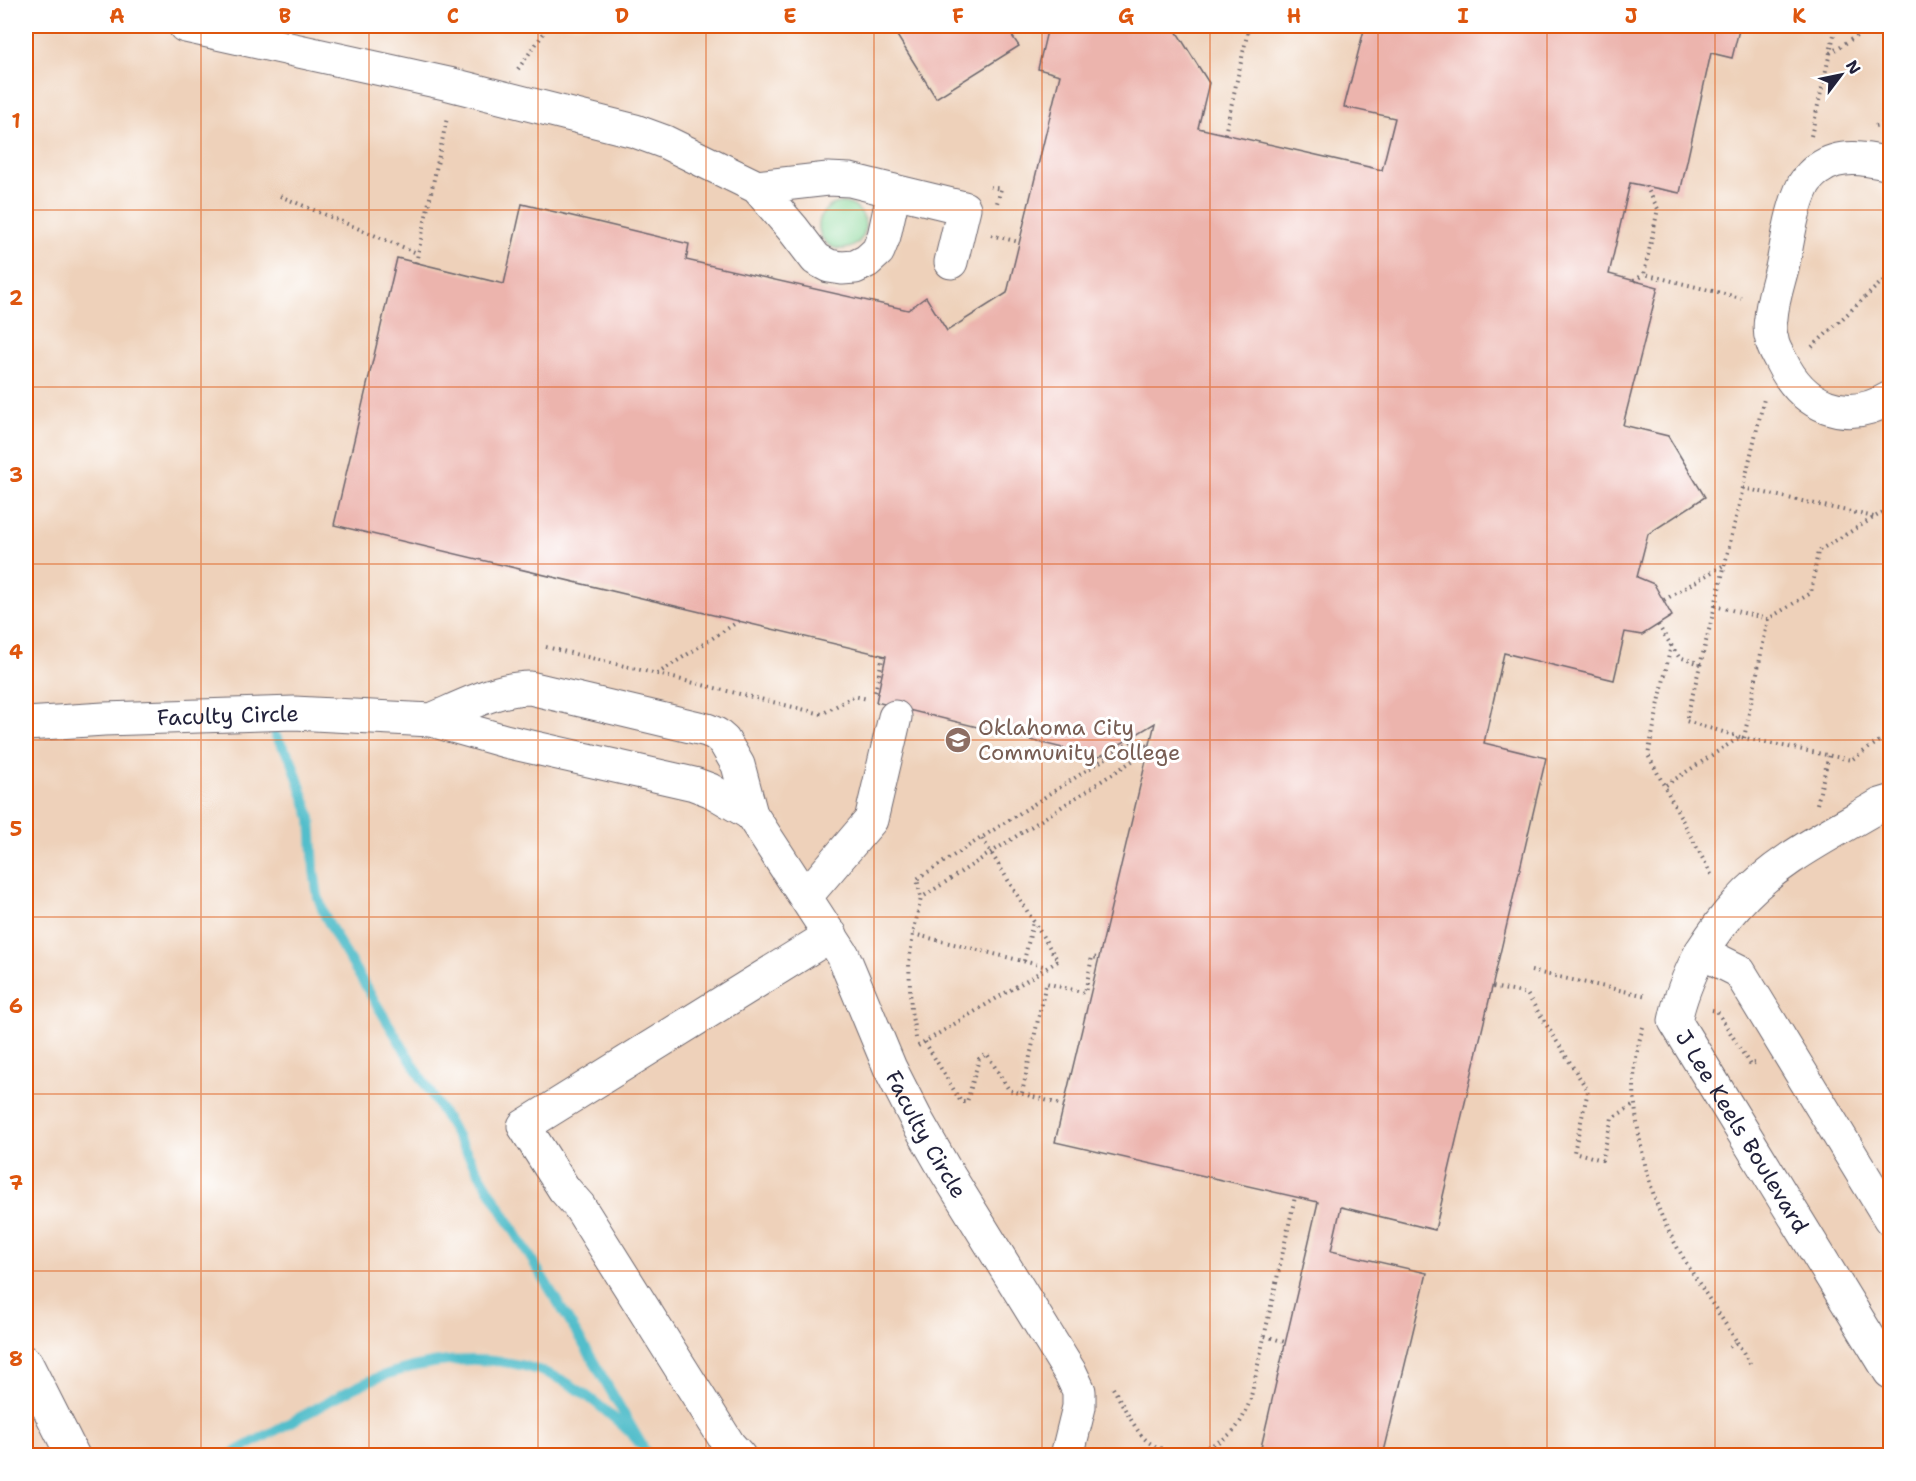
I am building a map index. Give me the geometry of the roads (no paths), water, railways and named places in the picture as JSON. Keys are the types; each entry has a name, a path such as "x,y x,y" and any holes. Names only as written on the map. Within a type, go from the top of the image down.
{"street":[{"path":"185,26 449,84 635,131 665,142 757,187 816,259 828,266 855,267 867,261 878,251 884,236 894,191"},
{"path":"1890,164 1862,158 1839,159 1820,168 1805,182 1797,202 1770,318 1772,342 1786,371 1801,392 1822,405 1842,410 1862,410 1890,399"},
{"path":"757,187 828,179 850,180 964,208 951,262"},
{"name":"Faculty Circle","path":"431,720 490,696 520,688 530,688 707,730 724,741 738,765 751,814 843,955 886,1059 916,1119 1071,1374 1079,1391 1079,1407 1067,1455"},
{"name":"Faculty Circle","path":"26,724 294,713 431,720 505,741 694,784 710,790 751,814"},
{"path":"806,896 872,820 895,717"},
{"path":"1890,802 1880,805 1816,842 1767,876 1738,903 1701,952 1739,971 1890,1219"},
{"path":"739,1455 729,1445 579,1206 564,1189 524,1126 831,934"},
{"name":"J Lee Keels Boulevard","path":"1701,952 1679,1002 1675,1022 1890,1372"},
{"path":"26,1363 73,1455"}],"waterway":[{"path":"275,735 291,759 311,818 314,870 318,897 324,914 642,1445"},
{"path":"228,1456 344,1393 381,1376 431,1363 474,1360 517,1364 556,1377 590,1398 619,1422 649,1456"}],"place":[{"name":"Oklahoma City Community College","path":"958,740"}]}
